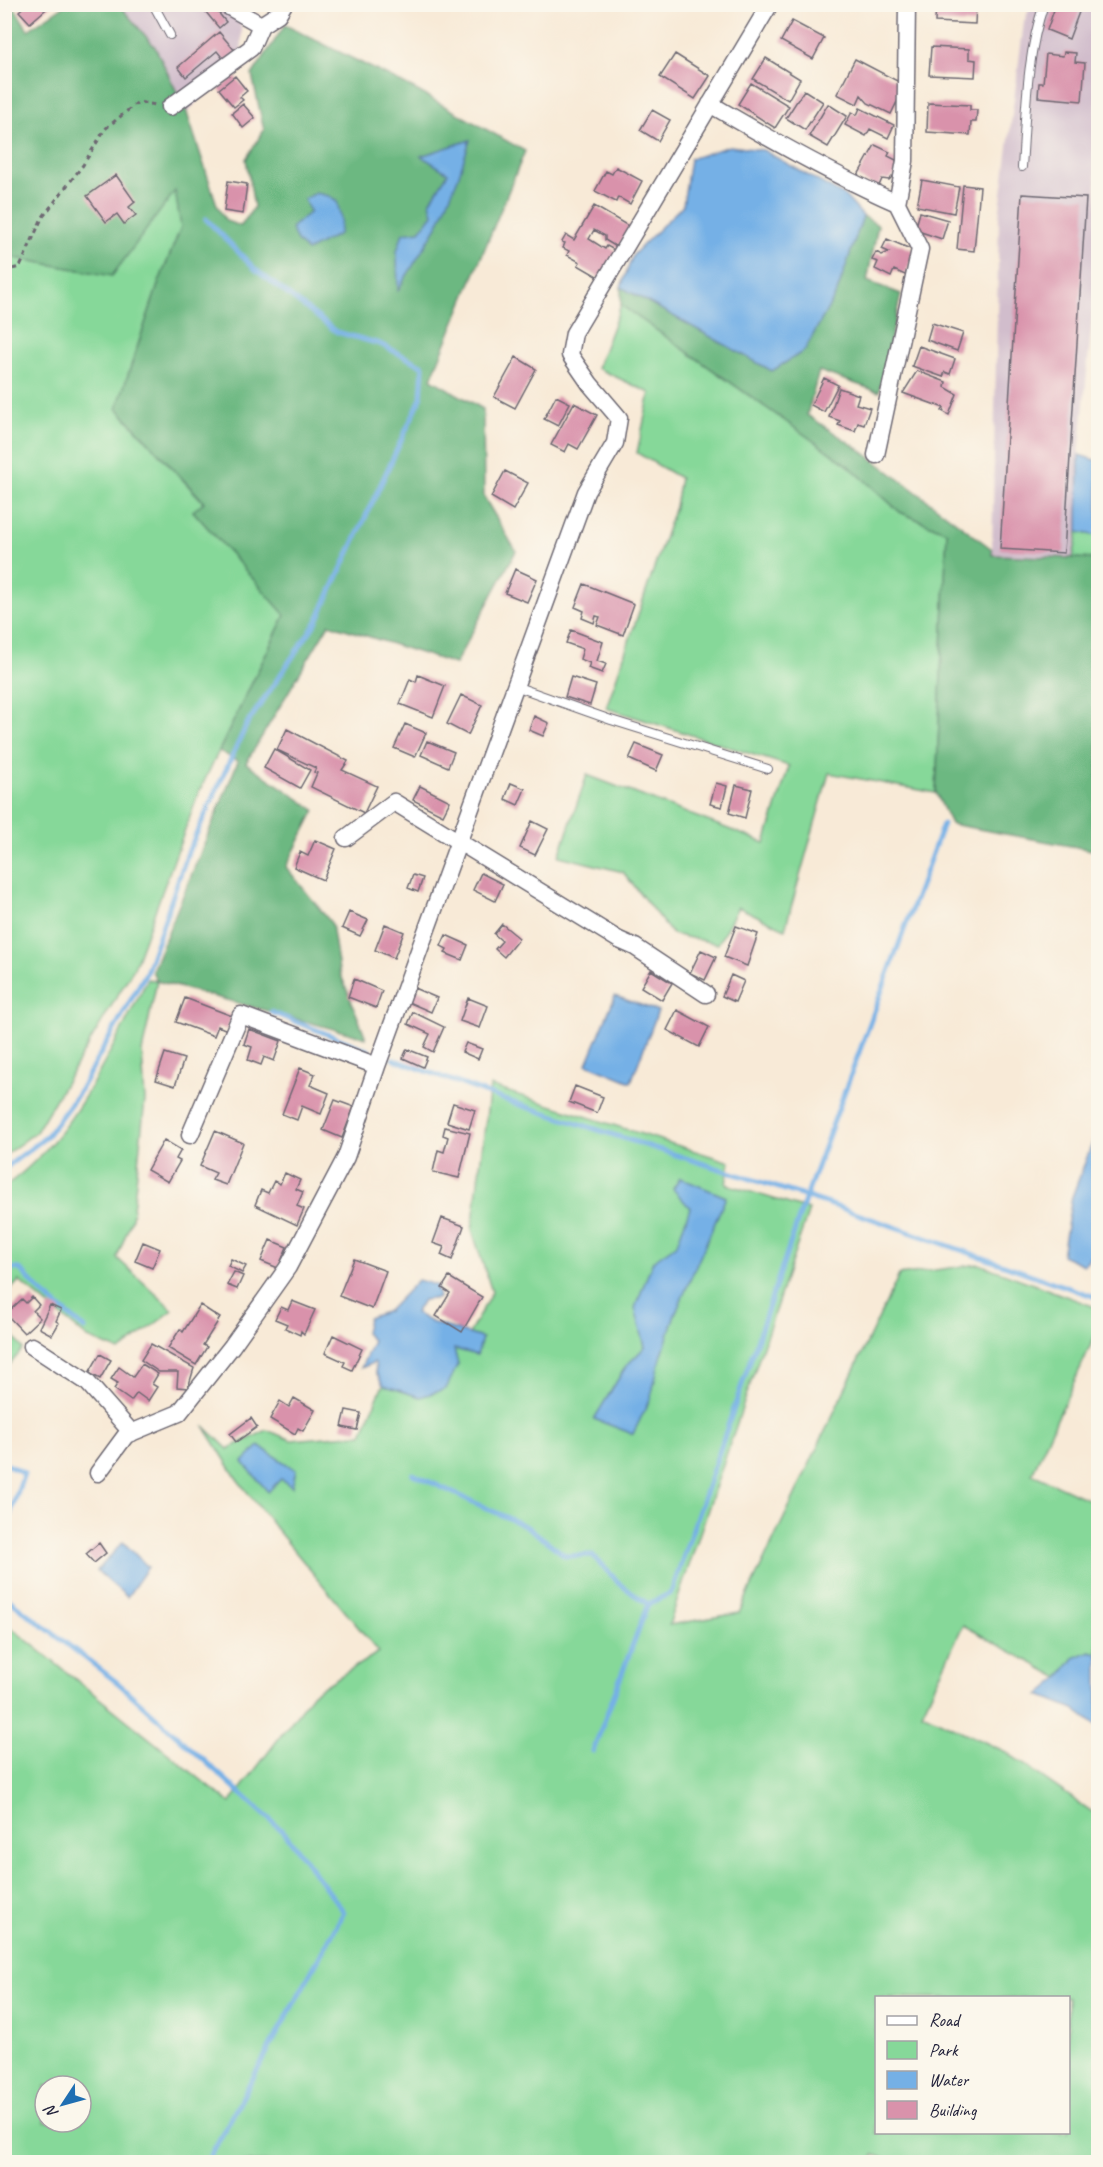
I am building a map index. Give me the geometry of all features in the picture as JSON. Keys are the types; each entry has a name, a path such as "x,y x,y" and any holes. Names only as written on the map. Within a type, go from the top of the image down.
{"street":[{"path":"224,4 261,25"},
{"path":"170,107 251,48 261,25 278,14 284,4"},
{"path":"98,1473 126,1435 179,1413 232,1346 288,1267 346,1158 377,1066 586,492 615,443 619,418 590,384 570,355 574,333 770,4"},
{"path":"876,455 920,249 897,203 905,161 907,4"},
{"path":"710,104 768,139 868,191 897,203"},
{"path":"346,838 394,802 619,940 635,946 706,994"},
{"path":"190,1135 241,1015 377,1066"},
{"path":"32,1346 87,1382 132,1433"}],"lane":[{"path":"153,4 170,35"},
{"path":"1022,167 1034,40 1044,4"},
{"path":"515,686 611,720 768,769"}],"path":[{"path":"4,271 20,267 42,218 83,165 105,129 138,102 170,107"}],"shaded area":[{"path":"108,5 234,5 242,30 241,65 213,83 187,113 155,47 120,6"},
{"path":"1031,5 1098,5 1098,85 1094,153 1098,254 1079,455 1078,532 1073,558 992,555 999,217 1024,22"}],"green space":[{"path":"4,5 13,5 28,30 65,5 120,6 155,47 187,113 217,205 226,221 241,226 254,207 246,159 264,130 252,75 285,25 414,89 525,151 431,379 483,409 484,497 516,551 455,664 329,624 246,763 315,810 286,867 332,924 339,970 366,1038 157,981 152,971 238,761 219,751 285,615 193,511 204,502 117,408 159,282 181,227 175,191 112,276 5,256"},
{"path":"175,190 181,227 159,282 117,408 204,503 193,511 285,615 199,792 134,968 36,1132 5,1155 4,256 112,276"},
{"path":"863,216 878,225 867,281 901,294 879,392 819,371 807,415 862,451 992,549 992,555 1098,559 1098,851 951,824 936,793 947,532 900,512 849,466 621,305 621,287 772,371 804,351 837,292"},
{"path":"621,305 849,466 900,512 947,532 936,793 829,773 785,929 738,907 718,944 672,934 623,872 559,856 587,775 765,843 789,766 606,708 675,507 680,478 637,453 650,393 597,368"},
{"path":"1078,532 1098,536 1098,559 1073,558"},
{"path":"148,979 157,981 142,1052 145,1100 132,1218 117,1258 173,1310 120,1351 88,1338 19,1281 5,1295 5,1186 30,1166 71,1118 104,1064"},
{"path":"490,1086 730,1162 726,1184 809,1210 669,1625 739,1613 899,1275 979,1264 1098,1308 1098,1329 1032,1474 1098,1504 1098,1654 1090,1651 1074,1658 1059,1678 963,1625 922,1713 1006,1752 1098,1816 1098,2162 899,2162 874,2155 872,2162 5,2162 4,1622 230,1803 313,1693 379,1652 237,1479 204,1426 228,1449 267,1430 291,1440 362,1434 383,1385 420,1397 445,1389 458,1364 453,1349 482,1338 469,1334 492,1292 472,1230"},
{"path":"5,1323 23,1349 4,1370"}],"water":[{"path":"470,140 458,178 438,225 398,290 397,251 403,233 420,231 433,214 430,202 448,173 421,156"},
{"path":"729,146 763,150 845,196 863,216 837,292 804,351 772,371 621,287 633,255 683,205 690,159"},
{"path":"316,193 329,196 337,201 341,219 339,234 307,251 297,241 291,228 310,212 304,199"},
{"path":"1079,455 1098,461 1098,536 1078,532"},
{"path":"615,996 658,1011 631,1082 587,1064"},
{"path":"1098,1128 1098,1253 1095,1253 1084,1265 1062,1255 1072,1197"},
{"path":"680,1178 726,1197 674,1317 651,1397 633,1434 594,1419 626,1366 645,1347 635,1308 653,1261 677,1244 690,1208 673,1189"},
{"path":"418,1280 436,1285 439,1298 423,1300 415,1313 431,1322 482,1338 477,1355 454,1349 458,1364 446,1389 420,1397 383,1385 376,1372 375,1362 361,1368 373,1341 365,1333 368,1318 388,1311"},
{"path":"259,1446 296,1470 292,1487 281,1479 268,1492 243,1462"},
{"path":"123,1542 148,1567 127,1597 97,1571"},
{"path":"1090,1651 1098,1654 1098,1727 1074,1709 1039,1695 1059,1678 1074,1658"}],"building":[{"path":"27,4 52,4 30,23 19,11"},
{"path":"936,4 976,4 975,24 935,22"},
{"path":"1056,4 1082,4 1069,39 1047,30"},
{"path":"200,5 212,5 226,22 219,28"},
{"path":"792,21 824,38 813,59 781,41"},
{"path":"219,32 236,52 225,61 217,51 186,77 178,67"},
{"path":"931,47 969,49 969,59 976,60 975,77 929,75"},
{"path":"1064,52 1076,53 1075,62 1085,63 1082,101 1038,97 1039,83 1043,83 1046,54 1063,56"},
{"path":"675,54 710,76 695,99 660,77"},
{"path":"766,58 800,79 788,100 753,79"},
{"path":"855,59 905,85 891,114 868,103 861,95 857,104 837,94"},
{"path":"235,76 247,91 240,97 243,100 234,107 219,89"},
{"path":"751,83 789,106 775,128 738,104"},
{"path":"804,90 823,102 805,130 786,118"},
{"path":"928,103 970,105 970,110 977,110 976,122 971,122 970,135 927,132"},
{"path":"243,104 255,118 243,128 232,113"},
{"path":"828,104 847,116 828,147 809,136"},
{"path":"860,108 894,125 888,138 870,129 866,136 845,125 852,112 857,115"},
{"path":"652,110 670,120 658,141 640,130"},
{"path":"875,145 890,152 888,156 896,160 896,173 889,180 882,179 878,188 857,177"},
{"path":"616,167 642,181 630,204 618,197 616,202 595,191 606,171 612,174"},
{"path":"116,175 135,202 129,207 136,215 124,224 117,214 106,222 87,196"},
{"path":"922,180 959,187 954,213 917,206"},
{"path":"228,181 247,184 243,214 224,211"},
{"path":"963,185 980,187 974,251 957,249"},
{"path":"1022,194 1086,198 1064,553 1000,549"},
{"path":"594,206 630,227 618,248 594,230 589,239 605,249 607,246 618,252 602,279 578,265 580,262 567,255 569,251 563,248 565,243 562,242 566,235 574,240"},
{"path":"920,212 948,220 942,239 915,230"},
{"path":"887,239 915,251 905,275 894,270 891,277 875,269 878,262 872,260 876,252 882,255 889,252 882,249"},
{"path":"932,323 963,333 957,351 927,340"},
{"path":"919,346 955,359 950,374 945,372 943,377 912,366"},
{"path":"516,357 536,369 515,408 494,397"},
{"path":"917,371 946,382 945,387 957,394 949,415 942,411 944,408 903,393"},
{"path":"824,378 838,385 824,412 811,405"},
{"path":"839,388 859,395 856,404 870,408 864,425 858,423 855,431 838,425 840,421 829,417"},
{"path":"556,396 570,403 558,426 544,419"},
{"path":"574,403 597,415 578,449 569,444 565,452 551,445"},
{"path":"505,471 528,483 513,510 491,497"},
{"path":"515,569 537,579 527,602 505,593"},
{"path":"584,584 634,604 623,635 597,625 600,617 596,616 594,623 582,618 584,611 575,607"},
{"path":"571,630 603,642 597,661 606,664 602,673 588,668 590,663 580,659 583,649 566,643"},
{"path":"418,675 445,686 433,717 400,704 410,679 416,682"},
{"path":"571,677 596,685 590,705 565,697"},
{"path":"461,695 482,705 468,735 447,724"},
{"path":"534,716 549,723 543,736 529,730"},
{"path":"405,724 426,733 415,757 394,748"},
{"path":"287,729 348,761 342,770 377,786 364,813 311,787 317,773 314,772 316,768 277,750"},
{"path":"427,741 454,752 448,767 421,755"},
{"path":"636,744 663,755 656,771 629,759"},
{"path":"274,749 310,770 300,788 264,768"},
{"path":"511,783 525,789 518,805 505,799"},
{"path":"716,783 727,786 722,807 710,804"},
{"path":"736,785 752,789 745,818 729,813"},
{"path":"420,786 450,801 443,815 413,800"},
{"path":"532,821 548,829 535,855 520,848"},
{"path":"315,840 336,849 323,880 294,867 300,852 308,856"},
{"path":"481,873 503,884 495,901 473,890"},
{"path":"413,875 423,878 418,892 408,888"},
{"path":"349,912 368,920 360,936 342,928"},
{"path":"385,924 404,932 394,958 375,950"},
{"path":"502,924 519,938 504,957 495,949 502,941 494,934"},
{"path":"736,926 758,934 747,966 724,957"},
{"path":"446,935 468,945 462,960 445,953 447,949 441,946"},
{"path":"701,950 716,957 705,980 690,973"},
{"path":"651,970 672,983 662,1000 641,987"},
{"path":"731,975 744,981 735,1002 722,996"},
{"path":"354,979 382,991 376,1008 348,997"},
{"path":"414,988 437,998 431,1012 408,1002"},
{"path":"185,998 232,1016 227,1030 218,1026 214,1036 176,1022"},
{"path":"468,998 488,1006 480,1028 460,1021"},
{"path":"677,1010 709,1027 699,1047 667,1030"},
{"path":"413,1012 444,1027 433,1052 424,1047 430,1034 408,1024"},
{"path":"249,1029 281,1041 274,1061 264,1057 261,1065 248,1060 252,1047 244,1044"},
{"path":"466,1043 482,1049 478,1059 462,1052"},
{"path":"407,1049 427,1057 423,1067 403,1058"},
{"path":"165,1053 184,1059 175,1086 156,1080"},
{"path":"300,1068 315,1074 310,1085 329,1093 321,1114 302,1106 297,1120 282,1114"},
{"path":"575,1086 603,1097 597,1113 569,1102"},
{"path":"335,1100 354,1107 342,1138 323,1130"},
{"path":"453,1103 475,1110 469,1129 447,1122"},
{"path":"445,1127 470,1133 459,1178 433,1172 438,1150 444,1152 448,1137 443,1135"},
{"path":"215,1131 243,1143 226,1185 212,1180 216,1173 200,1166"},
{"path":"164,1140 181,1150 176,1159 180,1161 168,1182 147,1170"},
{"path":"285,1173 300,1180 296,1189 303,1192 297,1206 304,1209 297,1225 255,1205 261,1190 268,1193 274,1181 280,1184"},
{"path":"442,1218 464,1226 452,1260 441,1255 444,1247 433,1243"},
{"path":"270,1240 287,1247 278,1268 261,1261"},
{"path":"143,1242 160,1249 152,1268 135,1261"},
{"path":"231,1259 246,1266 242,1273 228,1266"},
{"path":"354,1259 386,1271 372,1309 339,1296"},
{"path":"234,1272 243,1276 237,1289 227,1285"},
{"path":"449,1277 482,1297 462,1332 436,1316 450,1293 442,1288"},
{"path":"32,1297 39,1305 33,1311 40,1318 24,1333 6,1314 22,1299 26,1303"},
{"path":"292,1301 315,1310 304,1334 301,1331 300,1335 285,1328 287,1324 275,1319 281,1307 288,1310"},
{"path":"50,1305 61,1310 56,1321 59,1323 52,1335 39,1328"},
{"path":"200,1305 220,1318 203,1345 207,1347 196,1365 168,1348 180,1329 183,1332"},
{"path":"333,1335 362,1349 352,1370 343,1366 345,1362 325,1353"},
{"path":"151,1344 194,1368 188,1388 177,1387 178,1372 159,1372 141,1360"},
{"path":"100,1354 111,1360 100,1379 89,1373"},
{"path":"142,1364 158,1374 152,1384 157,1387 148,1401 137,1393 131,1401 114,1389 118,1383 111,1379 119,1367 133,1377"},
{"path":"294,1398 315,1410 303,1431 298,1428 295,1434 270,1419 280,1401 289,1407"},
{"path":"346,1410 361,1413 357,1430 342,1427"},
{"path":"251,1418 257,1427 236,1442 230,1434"},
{"path":"99,1543 106,1553 94,1563 86,1554"}],"waterway":[{"path":"4,1169 46,1137 77,1095 146,973 188,852 247,724 317,621 421,398 423,366 380,344 337,332 256,270 206,219"},
{"path":"593,1751 648,1604 671,1593 806,1197 943,824"},
{"path":"271,1012 368,1050"},
{"path":"393,1059 511,1102 832,1205 1098,1298"},
{"path":"4,1268 20,1269 40,1291 85,1329"},
{"path":"4,1463 24,1473 4,1532"},
{"path":"413,1474 529,1528 566,1556 592,1555 621,1585 648,1604"},
{"path":"4,1596 118,1683 285,1833 344,1912 207,2162"}]}
